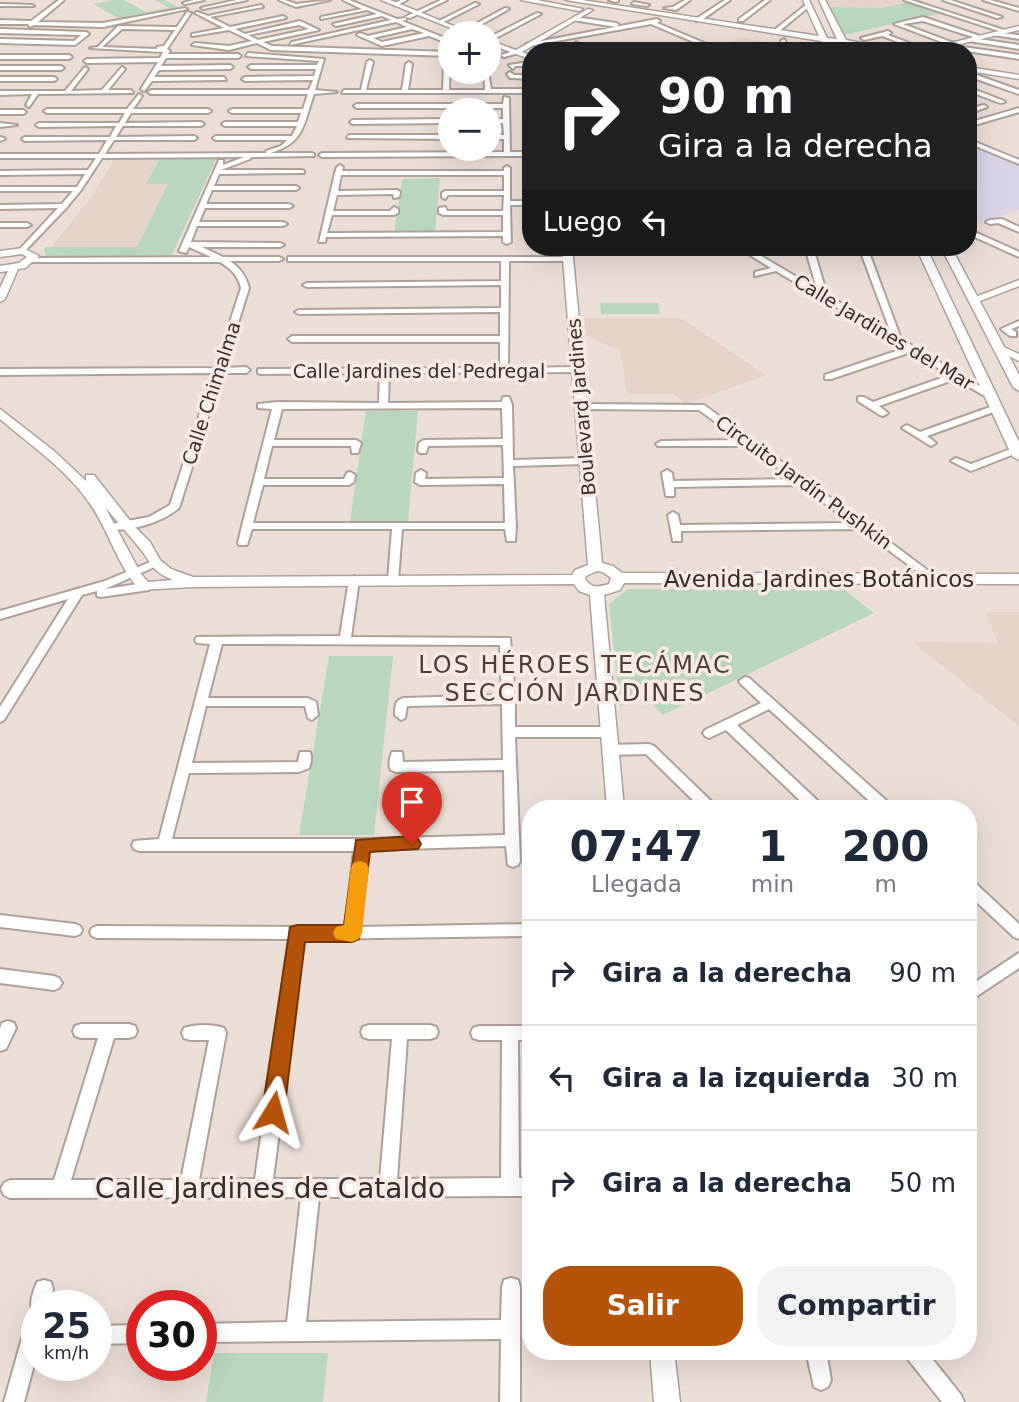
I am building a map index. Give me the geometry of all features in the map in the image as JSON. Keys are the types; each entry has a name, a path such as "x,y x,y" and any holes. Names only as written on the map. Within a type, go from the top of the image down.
{"main road":[{"path":"524,0 793,42"},
{"path":"569,0 645,5 698,20 770,31 812,42"},
{"path":"822,0 843,42"},
{"path":"632,17 643,15 645,5"},
{"path":"809,6 825,42"},
{"path":"758,36 769,35 770,31"},
{"path":"977,68 1019,75"},
{"path":"925,256 1018,453"},
{"path":"951,256 1019,387"}],"street":[{"path":"0,55 9,43 62,0"},
{"path":"1,23 176,29 187,9 202,0"},
{"path":"201,11 245,0"},
{"path":"284,0 296,6 328,0"},
{"path":"384,0 438,21"},
{"path":"395,4 405,0"},
{"path":"320,63 247,55 396,21 445,0"},
{"path":"666,8 674,9 688,0"},
{"path":"698,20 728,0"},
{"path":"747,21 741,20 768,0"},
{"path":"905,0 1004,31"},
{"path":"924,6 948,0 996,17 1019,11"},
{"path":"985,0 1019,11"},
{"path":"177,2 187,9"},
{"path":"344,3 353,3 438,38"},
{"path":"470,3 485,5"},
{"path":"210,16 258,4 281,16 195,35 200,26 260,14"},
{"path":"442,21 477,4"},
{"path":"634,4 645,5"},
{"path":"0,5 28,6 1,23"},
{"path":"770,31 809,6"},
{"path":"499,8 515,10"},
{"path":"31,24 103,25 187,9 201,11 219,22"},
{"path":"367,9 323,18 340,26 381,15"},
{"path":"486,21 507,9"},
{"path":"533,42 590,10"},
{"path":"201,11 275,47 314,50 308,57 334,58 343,50 345,46 327,36"},
{"path":"529,12 547,15"},
{"path":"501,34 539,14"},
{"path":"102,27 137,19"},
{"path":"575,19 626,27"},
{"path":"946,42 897,24 923,19 978,37"},
{"path":"540,42 654,21 700,42"},
{"path":"219,40 195,46 225,48 317,31 300,23 231,37"},
{"path":"97,47 121,27"},
{"path":"363,36 413,27"},
{"path":"960,42 1019,28"},
{"path":"0,31 86,34 75,43 9,43"},
{"path":"864,38 891,32"},
{"path":"363,36 385,44 429,34"},
{"path":"882,34 902,42"},
{"path":"994,34 1019,37"},
{"path":"968,40 1019,47"},
{"path":"0,41 68,48"},
{"path":"501,45 522,51"},
{"path":"97,47 164,56"},
{"path":"275,47 438,53"},
{"path":"501,56 522,48"},
{"path":"977,51 1019,57"},
{"path":"0,55 69,57"},
{"path":"23,251 79,189 164,56"},
{"path":"87,61 164,56 238,56"},
{"path":"360,62 380,62"},
{"path":"363,92 370,62"},
{"path":"251,67 320,63"},
{"path":"217,171 283,147 295,138 320,63"},
{"path":"400,63 418,64"},
{"path":"405,91 409,64"},
{"path":"522,64 512,65 512,78 522,77"},
{"path":"156,68 230,67"},
{"path":"0,68 61,68"},
{"path":"69,94 85,69"},
{"path":"108,94 122,69"},
{"path":"977,71 1019,92"},
{"path":"245,79 316,78"},
{"path":"0,79 54,79"},
{"path":"149,79 224,79"},
{"path":"446,92 447,84"},
{"path":"488,84 488,92"},
{"path":"344,92 522,91"},
{"path":"108,94 131,92 139,95"},
{"path":"0,93 139,95 151,92 197,97"},
{"path":"167,98 236,92 334,92"},
{"path":"236,92 232,107 305,111"},
{"path":"268,103 272,92"},
{"path":"506,92 507,154"},
{"path":"977,92 1002,102"},
{"path":"29,105 36,93"},
{"path":"357,106 506,106"},
{"path":"977,109 984,107"},
{"path":"47,111 208,111"},
{"path":"0,112 23,112"},
{"path":"977,123 1017,112"},
{"path":"353,122 438,121"},
{"path":"501,121 506,121"},
{"path":"38,125 201,124"},
{"path":"225,124 301,124"},
{"path":"0,125 15,125"},
{"path":"349,138 438,137"},
{"path":"501,137 506,137"},
{"path":"25,139 194,138"},
{"path":"216,138 295,138"},
{"path":"977,145 1019,162"},
{"path":"322,155 438,154 437,173"},
{"path":"501,154 522,154"},
{"path":"180,260 189,244 224,155"},
{"path":"0,156 312,155"},
{"path":"339,170 437,173 506,171 507,238 405,235 322,238 339,170"},
{"path":"217,171 302,172"},
{"path":"0,173 89,172"},
{"path":"210,188 296,188"},
{"path":"0,189 79,189"},
{"path":"334,193 397,192 396,197"},
{"path":"445,197 445,193 506,192"},
{"path":"507,203 522,203"},
{"path":"0,206 65,206"},
{"path":"202,206 289,206"},
{"path":"329,213 394,213 394,208"},
{"path":"443,208 443,213 507,213"},
{"path":"990,222 999,221 1019,230"},
{"path":"195,224 283,224"},
{"path":"0,225 27,225"},
{"path":"977,233 1019,254"},
{"path":"402,259 405,235"},
{"path":"189,244 280,245"},
{"name":"Calle Chimalma","path":"110,527 156,518 175,506 245,284 239,272 189,244"},
{"path":"1,252 23,251 30,253 33,260"},
{"path":"291,259 505,259 536,256"},
{"name":"Boulevard Jardines","path":"568,256 595,567"},
{"name":"Calle Jardines del Mar","path":"762,256 957,376 994,402"},
{"path":"812,256 823,295"},
{"path":"866,256 898,341"},
{"path":"0,269 14,268 33,260 279,259"},
{"path":"505,259 505,371"},
{"path":"0,299 14,268"},
{"path":"758,274 779,268"},
{"path":"307,285 505,283"},
{"path":"973,300 1019,283"},
{"path":"299,312 505,310"},
{"path":"1013,334 1005,329 1019,323"},
{"path":"292,340 505,339"},
{"path":"999,348 1019,358"},
{"path":"836,382 828,377 911,349"},
{"path":"0,372 246,370"},
{"name":"Calle Jardines del Pedregal","path":"261,371 578,370"},
{"path":"383,406 385,372"},
{"path":"872,406 957,376"},
{"path":"861,399 883,413"},
{"path":"0,401 88,475 145,545 155,562 166,572 194,582"},
{"path":"261,406 383,406 507,401 511,539"},
{"path":"919,436 994,402"},
{"path":"243,543 278,405"},
{"name":"Circuito Jardín Pushkin","path":"581,407 701,407 866,526 934,579"},
{"path":"0,413 85,487 110,527 133,575 145,587"},
{"path":"907,428 931,443"},
{"path":"423,452 424,443 509,442"},
{"path":"269,443 356,443 355,451"},
{"path":"661,444 752,443"},
{"path":"956,461 971,468 1018,453"},
{"path":"509,463 586,461"},
{"path":"421,473 421,482 509,481"},
{"path":"258,482 349,482 350,475"},
{"path":"668,484 806,482"},
{"path":"673,515 677,540"},
{"path":"247,526 511,526"},
{"path":"675,528 866,526"},
{"path":"393,580 397,527"},
{"path":"116,540 136,537"},
{"path":"0,623 75,598 133,575 155,562"},
{"path":"595,567 612,570 618,578 615,587 597,592 584,588 578,579 585,569 595,567"},
{"name":"Avenida Jardines Botánicos","path":"618,578 1019,579"},
{"path":"0,615 112,591 194,582 578,579"},
{"path":"345,641 354,580"},
{"path":"597,592 614,800"},
{"path":"0,717 75,598"},
{"path":"201,640 506,641 511,732 513,861"},
{"path":"164,845 217,641"},
{"path":"745,681 876,800"},
{"path":"401,715 401,705 404,702 509,699"},
{"path":"201,702 308,702 312,705 312,715"},
{"path":"709,733 771,704"},
{"path":"727,723 808,800"},
{"path":"511,732 607,732"},
{"path":"609,750 649,749 698,800"},
{"path":"184,768 299,767 304,765 305,755"},
{"path":"397,755 396,767 511,765"},
{"path":"139,845 362,845 512,840"},
{"path":"352,933 362,845"},
{"path":"977,893 1019,933"},
{"path":"0,921 75,930"},
{"path":"97,932 352,933 522,930"},
{"path":"263,1188 297,933"},
{"path":"977,989 1019,960"},
{"path":"0,976 54,982"},
{"path":"0,1044 8,1028"},
{"path":"81,1031 129,1031"},
{"path":"60,1189 108,1031"},
{"path":"369,1032 430,1032"},
{"path":"388,1188 400,1032"},
{"path":"188,1189 218,1036 218,1033 190,1033"},
{"path":"479,1033 522,1033"},
{"path":"510,1033 510,1187"},
{"name":"Calle Jardines de Cataldo","path":"10,1189 522,1187"},
{"path":"295,1332 311,1188"},
{"path":"510,1402 511,1287"},
{"path":"217,1333 510,1329"},
{"path":"663,1360 667,1402"},
{"path":"818,1360 821,1380"},
{"path":"921,1360 954,1402"},
{"path":"14,1402 21,1378"}],"shaded area":[{"path":"827,0 906,2 882,8 831,7"},
{"path":"740,37 769,42 733,42"},
{"path":"977,149 1019,166 1019,210 977,223"},
{"path":"115,158 160,158 146,183 169,184 137,247 51,247 90,199"},
{"path":"584,318 681,318 766,375 686,404 673,394 627,394 620,351 586,336"},
{"path":"985,612 1019,612 1019,726 912,642 998,643"}],"green space":[{"path":"123,0 147,12 169,8 155,0 164,0 180,8 120,19 93,4"},
{"path":"908,2 942,13 843,35 829,7 882,8"},
{"path":"217,157 171,257 47,258 44,250 46,247 137,247 168,184 146,184 160,158"},
{"path":"440,178 435,233 394,233 402,179"},
{"path":"600,303 658,303 660,314 601,314"},
{"path":"366,411 418,411 408,522 350,522"},
{"path":"628,589 843,589 874,613 663,715 644,696 620,707 609,604"},
{"path":"329,656 393,656 374,835 299,835"},
{"path":"217,1353 328,1353 323,1402 206,1402 209,1381 217,1381"}],"slow traffic":[{"path":"343,933 352,933 360,868"}],"district":[{"name":"LOS HÉROES TECÁMAC SECCIÓN JARDINES","path":"575,679"}],"route":[{"path":"273,1112 297,933 352,933 362,845 412,844"}]}
